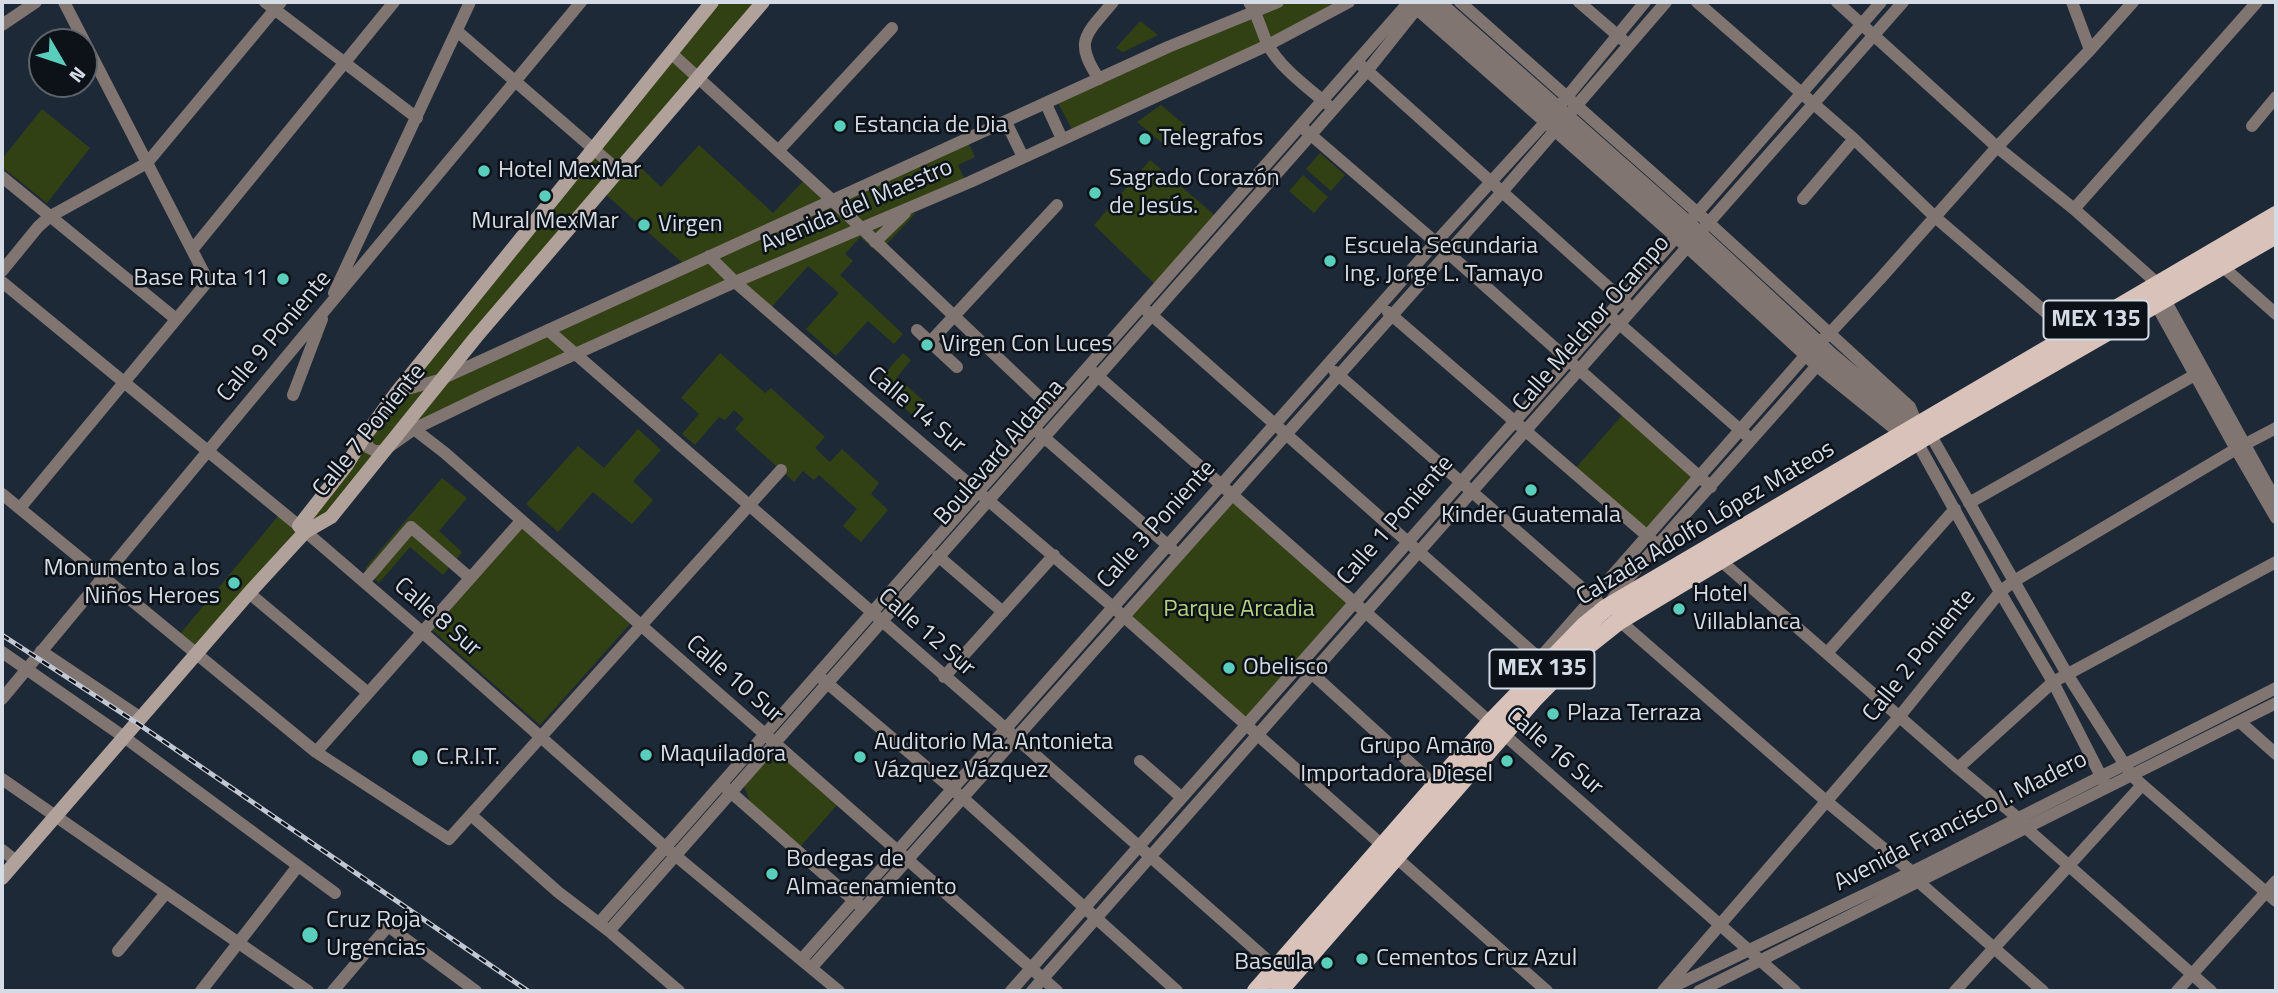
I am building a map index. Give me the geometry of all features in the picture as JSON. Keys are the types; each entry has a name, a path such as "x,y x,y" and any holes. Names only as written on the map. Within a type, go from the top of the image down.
{"main road":[{"name":"Calle 7 Poniente","path":"2,878 302,529 397,392 712,2"},
{"name":"Calle 7 Poniente","path":"302,529 331,517 439,380 763,2"},
{"name":"Calzada Adolfo López Mateos","path":"1256,991 1287,983 1389,851 1441,792 1493,726 1584,626 1600,603 1915,433 2276,215"},
{"name":"Calzada Adolfo López Mateos","path":"1493,726 1533,700 1580,652 1619,621 2071,334 2155,290 2222,266 2276,235"}],"street":[{"path":"2,25 36,2"},
{"path":"20,508 208,281 64,2"},
{"path":"192,250 394,2"},
{"name":"Calle 9 Poniente","path":"2,699 580,2"},
{"path":"1099,79 1084,52 1085,40 1112,2"},
{"path":"397,392 439,380 1046,104 1252,6 1278,2"},
{"name":"Avenida del Maestro","path":"383,451 414,429 491,392 1023,157 1268,45 1349,2"},
{"path":"1440,2 1817,345 1824,358 1915,433 1969,503 2067,674 2132,776 2271,897"},
{"path":"1460,2 1561,114"},
{"path":"1579,2 1630,44"},
{"path":"807,963 859,906 909,860 964,799 1501,193 1645,2"},
{"path":"1561,114 1630,44 1666,2"},
{"path":"1696,2 1854,139 1936,217 2071,334"},
{"path":"1837,2 1997,147 2074,209 2155,290 2276,517"},
{"path":"1685,225 1881,2"},
{"name":"Calle Melchor Ocampo","path":"1311,673 1903,2"},
{"path":"2072,2 2090,50"},
{"path":"1493,726 1540,659 1623,583 1700,477 1997,147 2133,2"},
{"path":"2074,209 2257,2"},
{"path":"1415,3 1561,114 1817,345 1910,407 1915,433 2000,592 2053,682 2107,788"},
{"name":"Boulevard Aldama","path":"1146,310 1356,61 1415,3"},
{"name":"Boulevard Aldama","path":"604,927 676,855 726,788 1146,310 1367,71 1415,3"},
{"path":"2,271 38,227 50,217 147,163 274,4 417,118"},
{"path":"293,396 326,310 470,4"},
{"path":"1252,6 1268,45 1279,60 1333,109"},
{"path":"778,151 892,28"},
{"path":"457,31 619,171"},
{"path":"671,53 1051,408"},
{"path":"1356,61 1632,309"},
{"path":"2252,126 2276,97"},
{"path":"1046,104 1062,139"},
{"name":"Calle 3 Poniente","path":"859,906 899,850 1167,545 1436,242 1490,183 1561,114"},
{"path":"1006,122 1023,157"},
{"path":"1300,125 1711,487"},
{"path":"1803,200 1854,139"},
{"path":"2,177 176,319"},
{"path":"930,342 1057,205"},
{"path":"875,242 908,209"},
{"name":"Calle 1 Poniente","path":"1011,991 1685,225"},
{"name":"Calle 14 Sur","path":"709,256 735,282 1125,617 1547,991"},
{"path":"2222,266 2276,314"},
{"name":"Calle 8 Sur","path":"2,282 302,529 665,847 839,991"},
{"path":"1378,307 1393,315 1653,541"},
{"path":"1146,310 1540,659"},
{"path":"1608,315 1751,440"},
{"name":"Calle 12 Sur","path":"548,330 1151,857 1287,983"},
{"path":"917,330 957,367"},
{"path":"1817,345 1824,358"},
{"path":"1653,541 1711,487 1824,358"},
{"path":"1327,365 2043,991"},
{"name":"Boulevard Aldama","path":"1038,432 1051,408 1092,371"},
{"name":"Calle 16 Sur","path":"1092,371 1795,991"},
{"path":"1969,503 2199,372"},
{"name":"Calle 2 Poniente","path":"1663,991 1899,716 2000,592 2014,581 2276,428"},
{"name":"Calle 10 Sur","path":"414,429 445,453 1057,991"},
{"path":"1038,432 1179,555"},
{"path":"364,437 369,448 383,451"},
{"path":"2240,447 2276,501"},
{"path":"2,494 316,752 449,839 781,470"},
{"name":"Boulevard Aldama","path":"876,616 937,556 983,495"},
{"path":"1827,653 1955,509"},
{"path":"316,752 521,520"},
{"path":"364,582 411,527 470,578"},
{"path":"944,677 1054,555"},
{"path":"937,556 1003,612"},
{"path":"1720,559 2211,991"},
{"path":"1958,768 2053,682 2276,562"},
{"path":"249,593 367,692"},
{"path":"1580,652 1600,603"},
{"path":"41,651 141,718"},
{"path":"2,652 124,737 335,893"},
{"path":"1300,663 1441,792"},
{"path":"1032,991 1311,673"},
{"path":"822,678 953,789 1177,991"},
{"name":"Avenida Francisco I. Madero","path":"1699,991 2022,823 2101,775 2276,688"},
{"name":"Avenida Francisco I. Madero","path":"2022,823 2107,788 2276,703"},
{"path":"2239,722 2276,754"},
{"path":"1140,761 1181,797"},
{"path":"2,779 308,991"},
{"path":"1955,991 2142,785"},
{"path":"726,788 859,906"},
{"name":"Boulevard Aldama","path":"604,927 665,847 726,788"},
{"path":"471,815 558,892 679,991"},
{"path":"2,850 16,861"},
{"path":"201,991 298,866"},
{"name":"Avenida Francisco I. Madero","path":"1663,991 1916,878"},
{"path":"2177,991 2271,897 2276,881"},
{"path":"118,951 166,893"},
{"path":"333,991 388,926 476,991"}],"green space":[{"path":"713,2 763,2 631,158 661,187 699,145 773,213 807,177 833,200 967,140 975,157 958,165 966,183 909,210 915,214 878,253 860,237 845,254 853,261 840,275 903,334 894,344 868,321 836,356 806,329 839,293 808,266 768,311 734,281 414,425 447,381 686,266 602,191 330,516 305,530 346,466"},
{"path":"1278,2 1349,2 1074,133 1056,99"},
{"path":"1140,21 1158,35 1123,52 1116,48"},
{"path":"1161,105 1186,126 1167,147 1137,122"},
{"path":"42,109 90,148 47,203 2,167 2,159"},
{"path":"1320,153 1345,175 1331,191 1306,169"},
{"path":"1150,160 1218,218 1158,287 1094,225"},
{"path":"1303,175 1328,197 1314,213 1289,191"},
{"path":"720,353 765,393 771,388 825,437 815,448 830,462 842,449 879,483 871,494 888,510 861,542 843,526 857,509 819,475 814,480 803,471 794,482 735,429 744,419 734,410 725,420 719,417 695,445 682,434 699,414 681,398"},
{"path":"903,353 911,360 897,377 928,405 916,418 876,383"},
{"path":"1626,411 1700,477 1648,536 1573,471"},
{"path":"638,429 661,450 633,481 653,500 632,524 593,492 558,532 526,504 578,446 604,468"},
{"path":"442,478 467,498 439,531 462,552 443,575 410,547 379,583 365,568"},
{"name":"Parque Arcadia","path":"1232,496 1353,603 1245,725 1125,617"},
{"path":"279,515 302,531 198,650 180,634"},
{"path":"521,526 630,624 540,725 430,628"},
{"path":"775,751 838,804 800,847 750,802 744,786"}],"railway":[{"path":"2,635 137,723 528,991"}],"place":[{"name":"Estancia de Dia","path":"840,126"},
{"name":"Telegrafos","path":"1145,139"},
{"name":"Hotel MexMar","path":"484,171"},
{"name":"Sagrado Corazón de Jesús.","path":"1095,193"},
{"name":"Mural MexMar","path":"545,196"},
{"name":"Virgen","path":"644,225"},
{"name":"Escuela Secundaria Ing. Jorge L. Tamayo","path":"1330,261"},
{"name":"Base Ruta 11","path":"283,279"},
{"name":"Virgen Con Luces","path":"927,345"},
{"name":"Kinder Guatemala","path":"1531,490"},
{"name":"Monumento a los Niños Heroes","path":"234,583"},
{"name":"Hotel Villablanca","path":"1679,609"},
{"name":"Obelisco","path":"1229,668"},
{"name":"Plaza Terraza","path":"1553,714"},
{"name":"Maquiladora","path":"646,755"},
{"name":"Auditorio Ma. Antonieta Vázquez Vázquez","path":"860,757"},
{"name":"C.R.I.T.","path":"420,758"},
{"name":"Grupo Amaro Importadora Diesel","path":"1507,761"},
{"name":"Bodegas de Almacenamiento","path":"772,874"},
{"name":"Cruz Roja Urgencias","path":"310,935"},
{"name":"Cementos Cruz Azul","path":"1362,959"},
{"name":"Bascula","path":"1327,963"}]}
